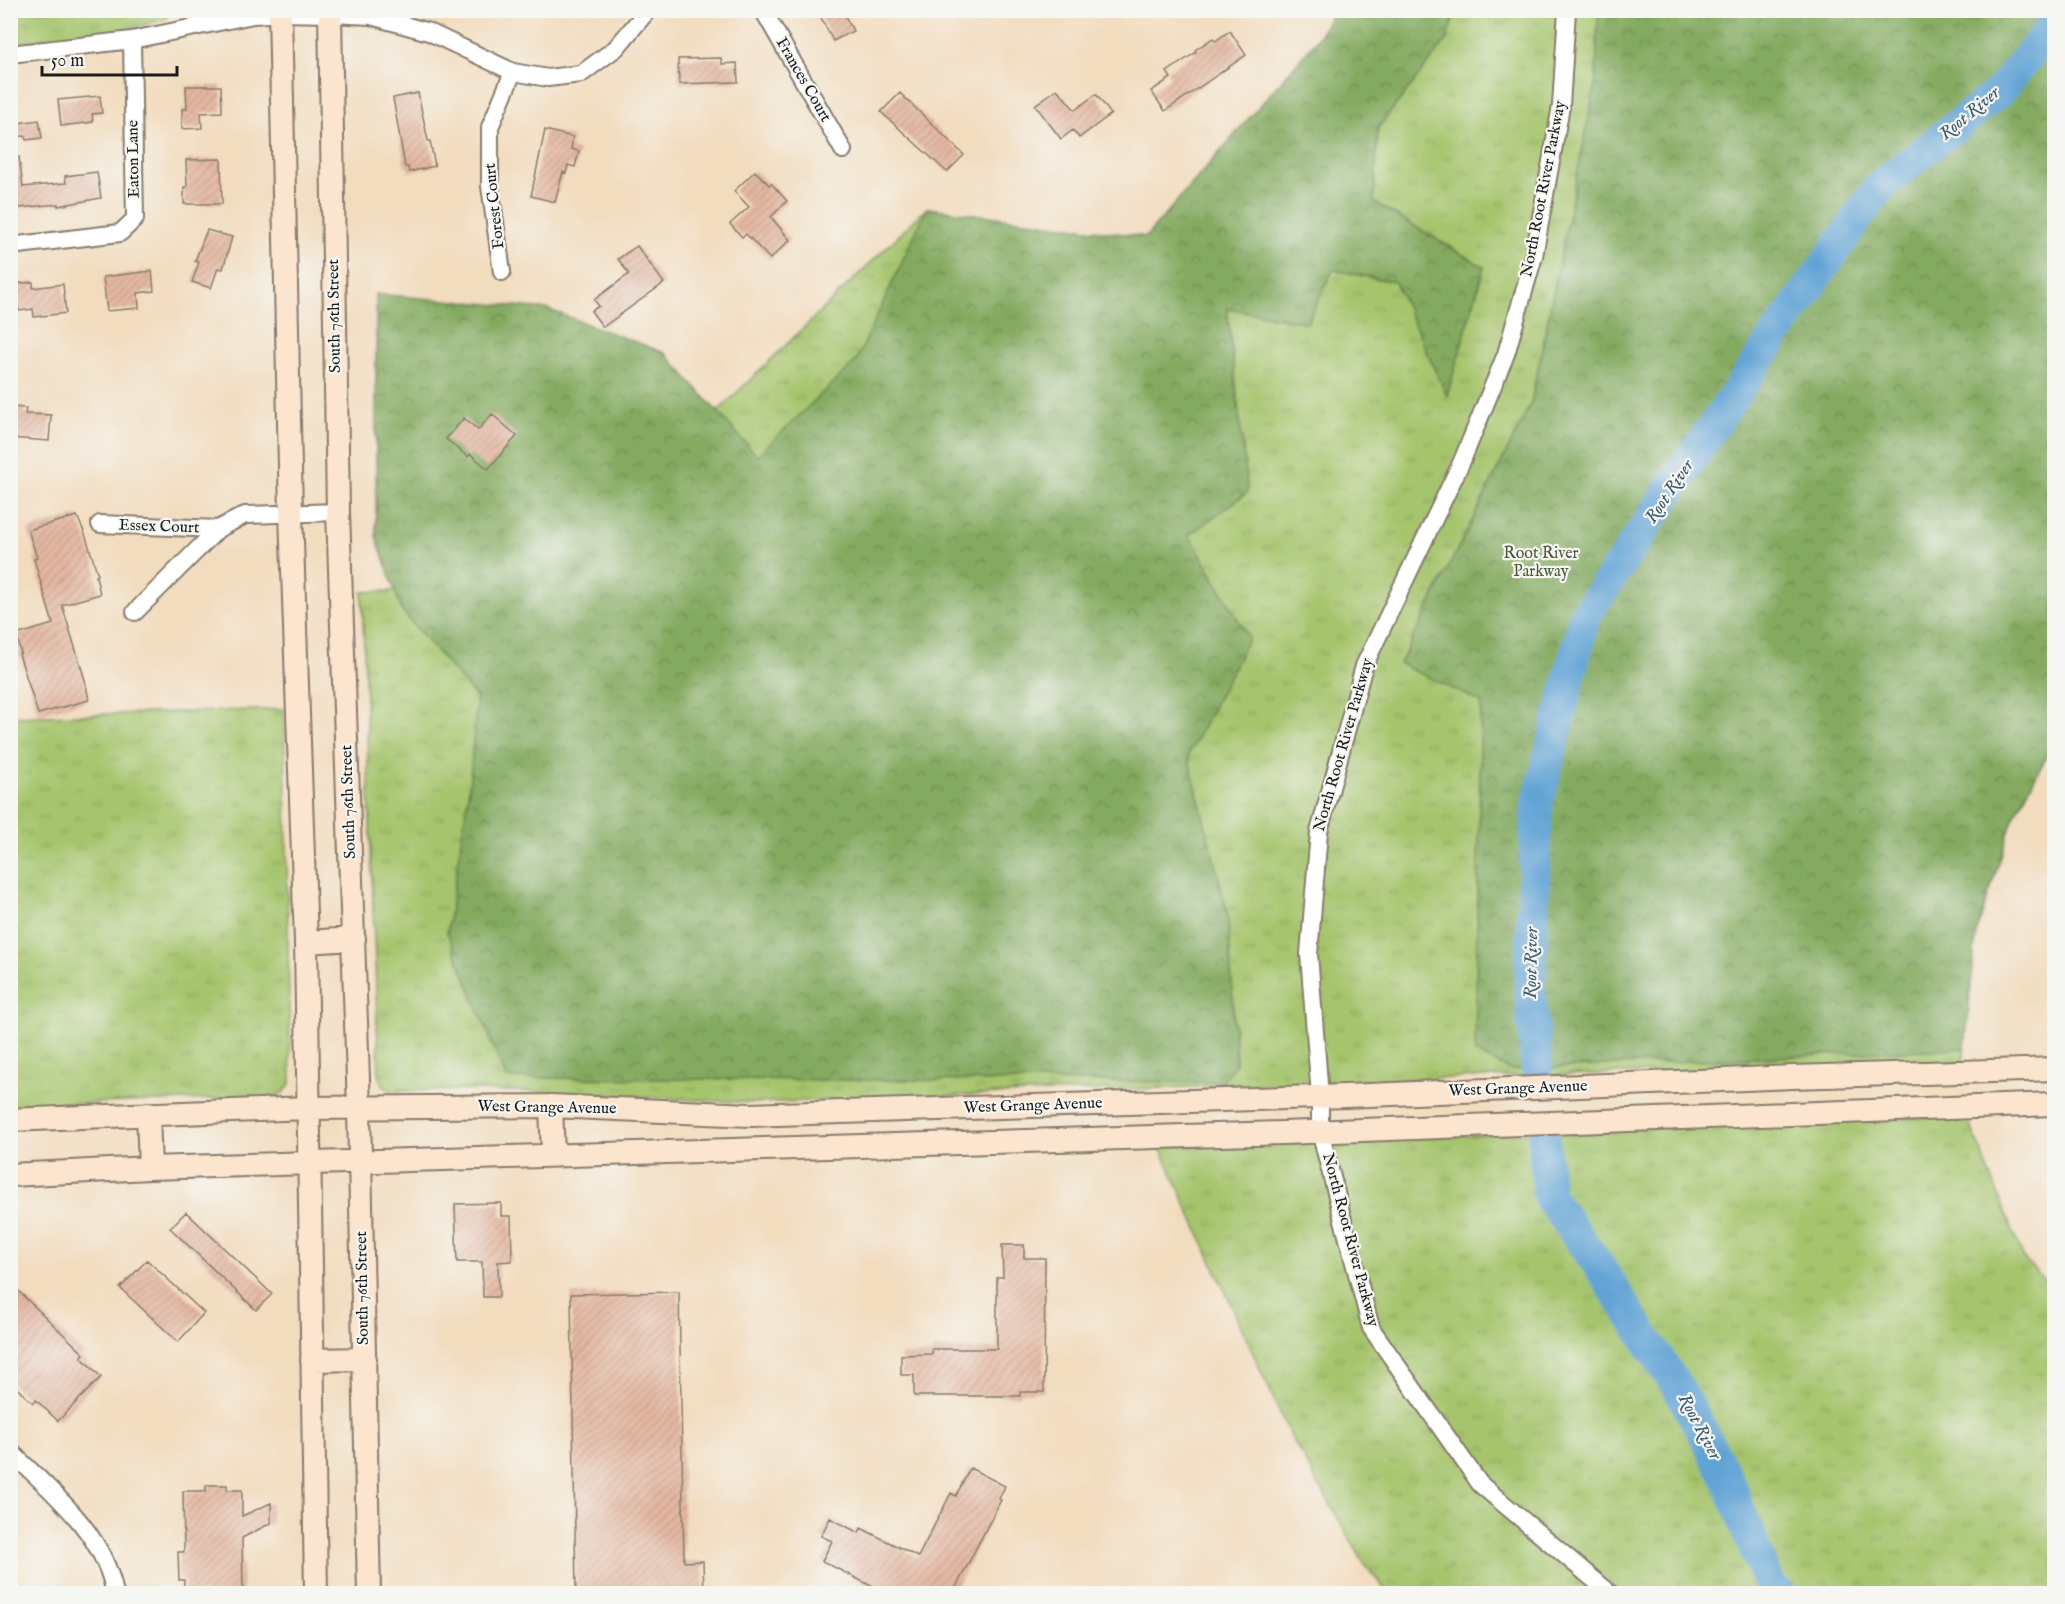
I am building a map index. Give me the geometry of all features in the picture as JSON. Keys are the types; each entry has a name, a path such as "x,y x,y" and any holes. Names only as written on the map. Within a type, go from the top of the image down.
{"street":[{"path":"10,54 132,40 253,15 280,12 330,12 371,16 429,32 513,72 548,78 581,74 616,48 648,10"},
{"name":"Frances Court","path":"763,10 843,150"},
{"name":"North Root River Parkway","path":"1567,10 1561,106 1534,256 1506,354 1462,461 1364,666 1319,831 1309,954 1320,1097 1320,1131 1371,1328 1480,1484 1611,1593"},
{"path":"280,12 291,513 306,942 316,1593"},
{"name":"South 76th Street","path":"330,12 338,512 361,1162 369,1593"},
{"name":"Eaton Lane","path":"10,246 120,233 135,219 132,40"},
{"name":"Forest Court","path":"502,272 490,186 490,128 513,72"},
{"name":"Essex Court","path":"135,612 218,529 245,515 338,512"},
{"name":"Essex Court","path":"100,524 218,529"},
{"path":"306,942 354,939"},
{"name":"West Grange Avenue","path":"10,1120 307,1108 551,1106 750,1115 1320,1097 2055,1069"},
{"path":"1546,1088 1546,1123"},
{"name":"West Grange Avenue","path":"10,1175 309,1162 1320,1131 2055,1104"},
{"path":"551,1106 553,1155"},
{"path":"148,1114 150,1168"},
{"path":"312,1360 365,1359"},
{"path":"10,1451 88,1532 104,1557 115,1593"}],"green space":[{"path":"11,10 167,11 167,19 110,34 11,43"},
{"name":"Root River Parkway","path":"1334,11 2054,11 2054,742 2013,819 1976,933 1963,1064 1348,1081 756,1103 548,1092 395,1091 385,1087 379,1077 362,592 539,585 927,208 1146,237 1316,41"},
{"path":"1334,11 1456,11 1446,41 1378,128 1374,202 1484,267 1447,396 1395,282 1333,270 1307,323 1227,308 1248,492 1189,535 1249,638 1188,756 1228,915 1236,1063 1222,1082 506,1078 447,932 469,789 477,698 402,611 376,536 376,294 547,309 665,353 757,456 856,361 927,208 1146,237 1316,41"},
{"path":"1598,11 2054,11 2054,742 2013,819 1976,933 1965,1048 1510,1070 1475,1052 1481,702 1400,664 1531,403 1596,80"},
{"path":"284,709 291,1081 288,1087 283,1093 274,1097 11,1106 11,717"},
{"path":"1967,1116 2024,1259 2054,1290 2054,1593 1388,1593 1365,1565 1290,1435 1160,1147"}],"building":[{"path":"817,10 842,10 853,31 833,41"},
{"path":"1230,31 1246,55 1165,111 1151,91 1171,78 1167,72 1196,52 1195,50 1213,38 1215,41"},
{"path":"721,58 722,64 737,63 738,82 679,84 678,59"},
{"path":"186,86 221,86 222,112 201,113 202,128 182,129 182,109 187,109"},
{"path":"1057,89 1075,110 1096,94 1111,114 1079,138 1073,130 1061,139 1035,105"},
{"path":"418,93 435,166 409,172 408,167 405,167 393,98"},
{"path":"900,93 964,155 947,172 881,112"},
{"path":"100,96 102,113 92,114 93,122 61,126 58,100"},
{"path":"39,120 42,138 26,140 25,136 10,137 10,124"},
{"path":"545,130 573,137 571,149 579,151 575,167 568,165 566,173 563,172 555,202 531,196"},
{"path":"19,157 23,187 66,183 65,176 97,172 101,198 58,206 58,204 10,209 10,158"},
{"path":"221,159 222,204 184,204 184,187 187,187 186,160"},
{"path":"755,171 769,185 771,183 787,201 771,217 790,240 770,259 746,234 742,237 730,224 749,207 734,191"},
{"path":"207,230 232,237 223,269 218,268 211,288 192,282 199,262 195,261"},
{"path":"637,246 664,283 603,327 591,311 599,306 594,300 629,274 618,259"},
{"path":"152,271 154,291 138,293 139,308 107,311 103,277"},
{"path":"33,282 33,288 63,284 66,313 34,317 33,309 19,311 14,284"},
{"path":"10,407 26,408 25,414 51,415 49,441 10,438"},
{"path":"492,414 517,436 488,469 470,454 468,457 446,439 464,418 478,430"},
{"path":"77,516 98,575 96,576 100,594 62,605 89,700 38,714 19,654 21,653 16,635 53,624 28,530"},
{"path":"501,1203 501,1216 511,1216 512,1261 498,1262 499,1297 483,1297 482,1262 457,1262 455,1204"},
{"path":"186,1212 272,1294 256,1310 170,1228"},
{"path":"1002,1245 1024,1245 1024,1258 1045,1258 1044,1392 1020,1392 1020,1396 914,1396 914,1375 901,1375 901,1355 932,1354 932,1349 997,1349 997,1277 1003,1277"},
{"path":"147,1260 204,1313 178,1342 120,1288"},
{"path":"10,1283 84,1354 81,1357 101,1377 58,1421 36,1400 33,1403 10,1382"},
{"path":"679,1292 684,1562 703,1561 704,1593 576,1593 571,1294"},
{"path":"970,1468 1005,1486 999,1499 1001,1500 953,1593 885,1593 822,1561 832,1541 821,1536 830,1518 859,1533 861,1528 918,1557 951,1493 956,1496"},
{"path":"206,1485 227,1485 227,1490 242,1490 242,1516 271,1503 271,1523 242,1538 243,1593 184,1593 184,1580 179,1580 178,1552 184,1552 183,1491 206,1491"}],"waterway":[{"name":"Root River","path":"1537,1069 1530,989 1537,806 1585,616 1879,187 1999,92 2054,25"},
{"name":"Root River","path":"1544,1140 1549,1197 1597,1263 1680,1391 1726,1476 1770,1587 1779,1594"}]}
